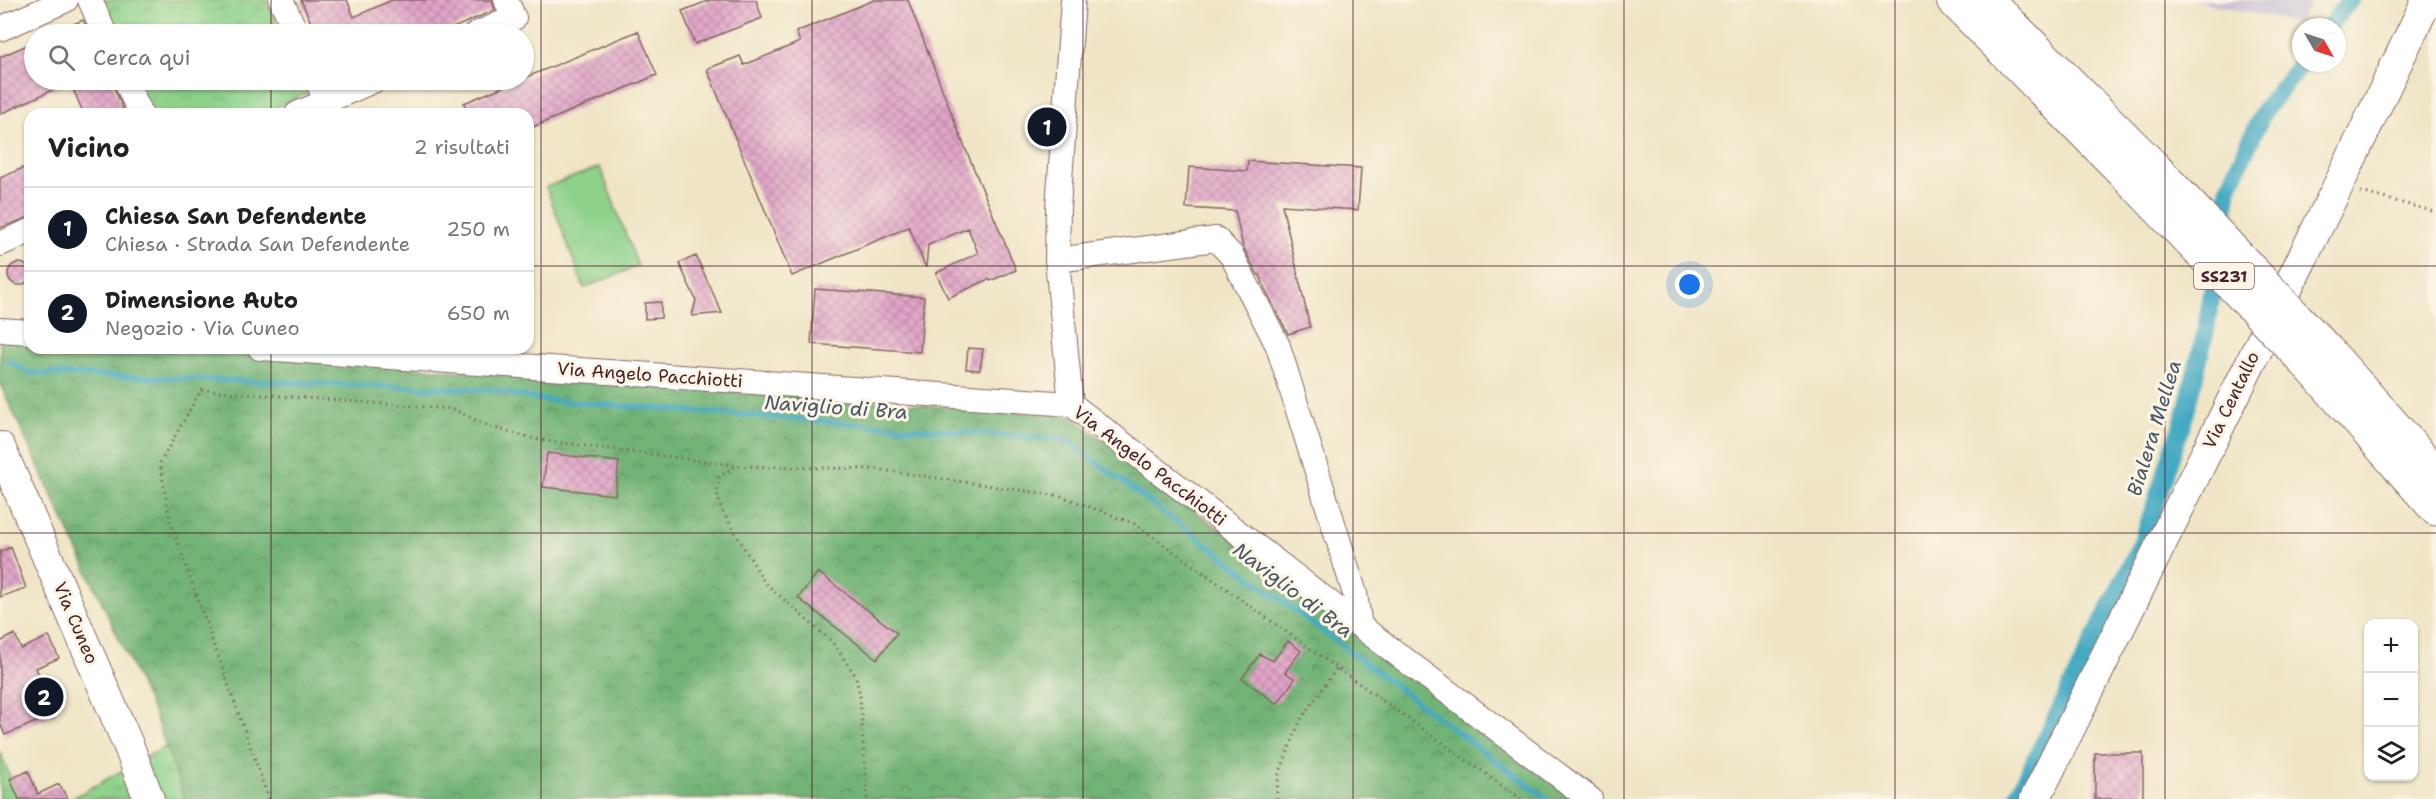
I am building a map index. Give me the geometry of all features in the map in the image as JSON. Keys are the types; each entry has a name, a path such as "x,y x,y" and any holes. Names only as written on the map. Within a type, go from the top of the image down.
{"highway":[{"name":"SS231","path":"1953,0 2143,174 2326,350 2436,473"},
{"name":"SS231","path":"1987,0 2143,174 2436,509"}],"main road":[{"name":"Via Centallo","path":"2034,799 2340,182 2427,0"},
{"name":"Via Cuneo","path":"0,447 129,747 149,799"}],"street":[{"path":"0,29 66,0"},
{"path":"90,0 101,24"},
{"path":"281,0 292,24"},
{"path":"500,24 514,18 506,0"},
{"path":"1071,404 1057,260 1058,207 1073,0"},
{"path":"130,90 138,108"},
{"path":"303,108 322,90"},
{"path":"0,244 24,234"},
{"path":"1057,260 1216,239 1232,256 1278,346 1355,594 1360,626"},
{"path":"0,330 24,332"},
{"name":"Via Angelo Pacchiotti","path":"382,354 1071,404 1590,799"}],"path":[{"path":"2340,182 2361,192 2436,212"},
{"path":"269,799 170,521 160,463 201,390 452,409 491,427 539,440 736,466 875,469 1061,496 1135,524 1521,799"},
{"path":"736,466 718,477 717,492 721,509 736,537 765,583 832,642 856,676 860,696 867,799"},
{"path":"1276,799 1279,774 1300,721 1337,668"}],"shaded area":[{"path":"2193,0 2312,0 2301,18 2292,18 2292,22"}],"green space":[{"path":"98,0 266,0 277,24 109,24"},
{"path":"138,90 307,90 308,93 275,108 146,108"},
{"path":"600,167 638,266 584,288 546,187"},
{"path":"0,334 24,338 24,354 229,354 1071,416 1574,799 185,799 155,716 0,384"},
{"path":"166,746 185,799 71,799"},
{"path":"0,752 19,799 0,799"}],"building":[{"path":"301,0 347,0 354,17 392,0 492,0 495,10 462,24 312,24"},
{"path":"710,0 756,0 762,18 695,44 682,11"},
{"path":"874,0 908,0 959,133 1016,270 990,281 989,279 948,298 936,273 978,253 968,228 928,245 926,268 909,227 792,276 707,69 740,56 744,65 800,42 796,32"},
{"path":"83,20 85,24 74,24"},
{"path":"638,31 657,75 534,126 534,108 466,108 464,103 495,90 534,90 534,74"},
{"path":"24,46 24,90 52,90 0,114 0,57"},
{"path":"74,90 115,90 123,108 81,108"},
{"path":"1051,108 1048,145 1040,146 1036,110"},
{"path":"1248,161 1361,168 1358,210 1282,205 1310,327 1288,334 1260,275 1243,247 1235,211 1186,208 1189,167 1247,171"},
{"path":"24,168 24,219 0,228 0,178"},
{"path":"696,256 722,313 692,316 696,300 679,263"},
{"path":"23,264 24,284 19,285 11,282 8,274 11,266"},
{"path":"815,289 924,297 920,352 811,344"},
{"path":"661,302 661,318 645,319 645,303"},
{"path":"968,348 983,349 980,370 966,369"},
{"path":"547,453 619,462 615,495 543,487"},
{"path":"11,547 26,588 0,597 0,552"},
{"path":"818,572 897,633 877,659 798,598"},
{"path":"15,634 21,649 49,636 59,658 36,668 55,714 5,735 0,723 0,642"},
{"path":"1288,641 1301,651 1285,672 1295,679 1277,704 1242,678 1260,654 1273,661"},
{"path":"2095,753 2143,753 2143,799 2095,799"},
{"path":"28,771 38,794 59,784 68,799 19,799 10,779"}],"waterway":[{"name":"Bialera Mellea","path":"2336,18 2350,0"},
{"name":"Bialera Mellea","path":"2016,799 2143,540 2186,412 2206,330 2229,187 2264,111 2295,72"},
{"name":"Naviglio di Bra","path":"8,361 30,373 490,390 545,400 1067,440 1547,799"}],"place":[{"name":"Chiesa San Defendente","path":"1047,127"},
{"name":"Dimensione Auto","path":"44,697"}]}
